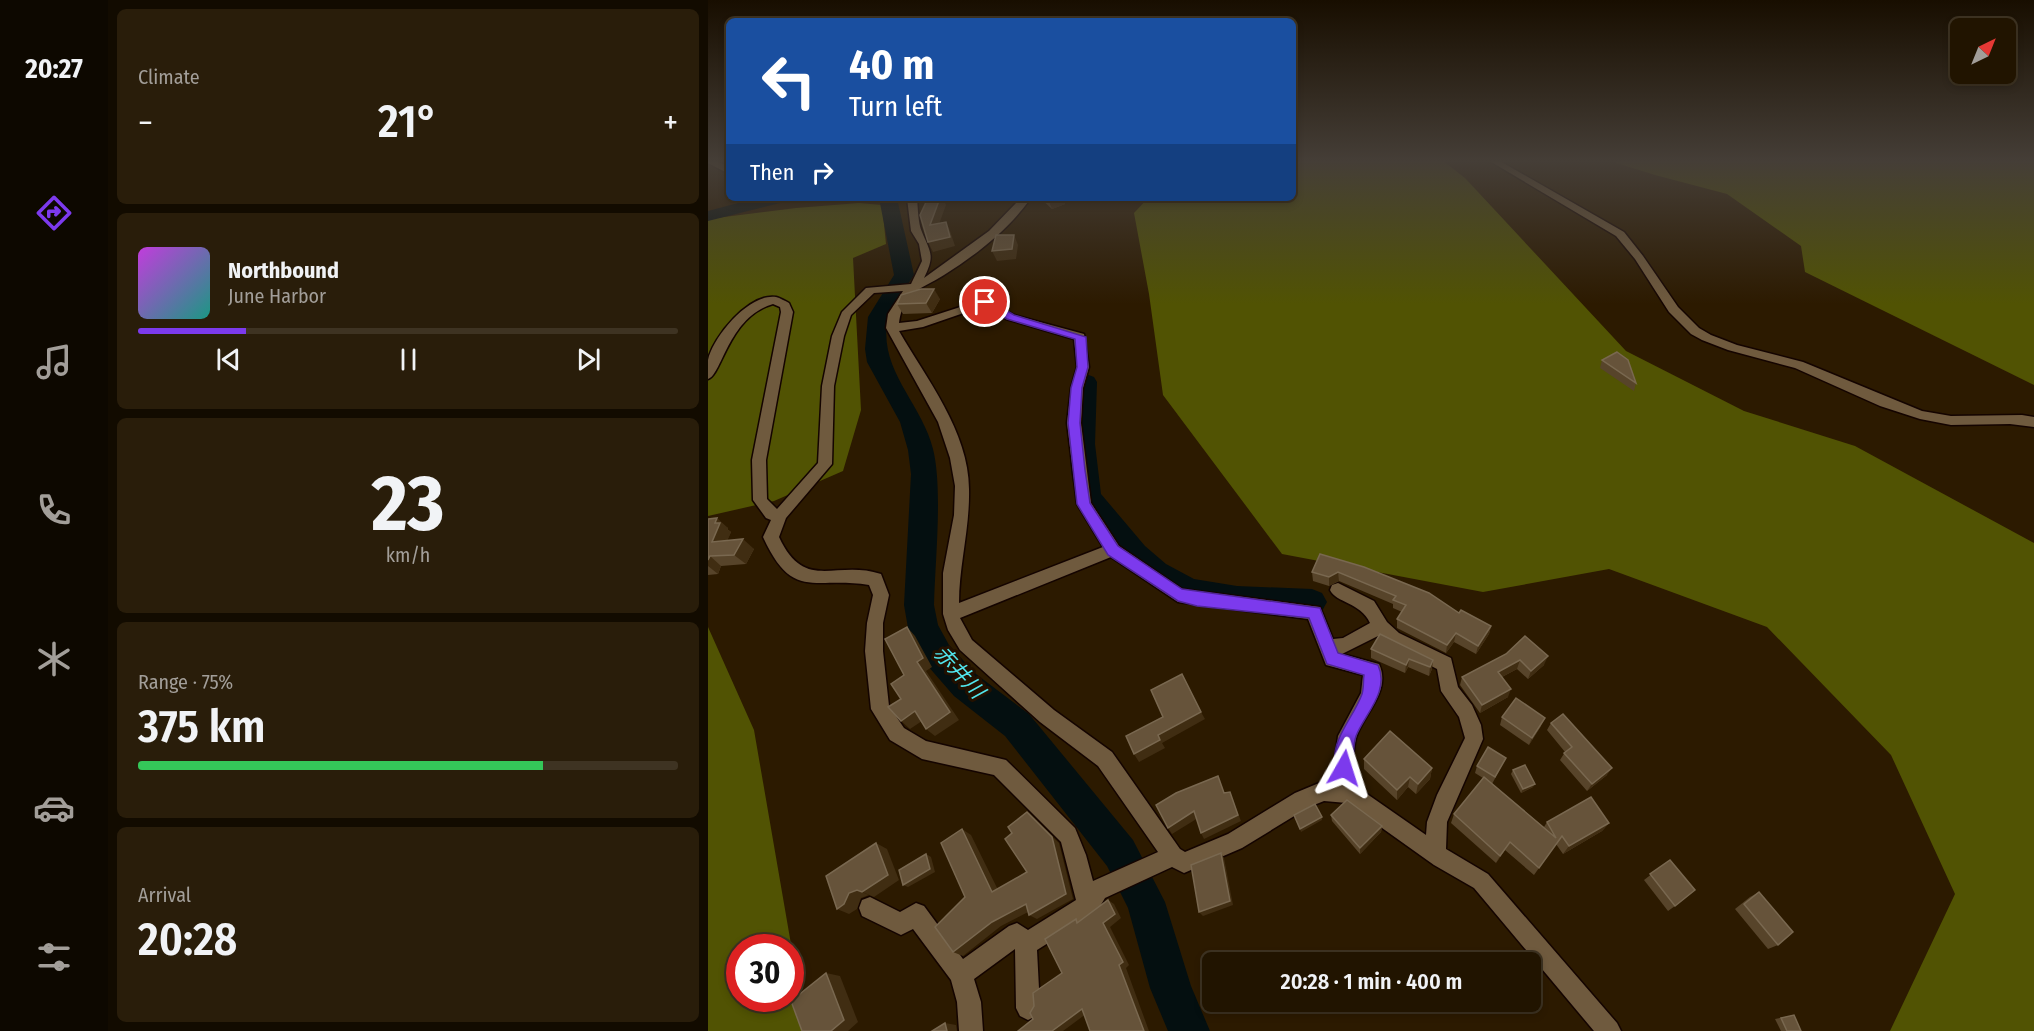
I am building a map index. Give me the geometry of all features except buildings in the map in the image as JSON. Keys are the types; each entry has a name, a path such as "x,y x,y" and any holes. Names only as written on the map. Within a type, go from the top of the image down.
{"street":[{"path":"913,208 916,231 924,244 927,261 894,314 892,328 945,422 957,458 962,486 961,515 951,573 951,614 966,645 1047,716 1105,759 1173,856 1184,863 1235,841 1302,800 1324,791 1350,794 1435,854 1481,881 1609,1031"},
{"path":"1021,208 1000,228 933,279 911,286 870,290 846,314 838,336 828,386 825,464 780,515 771,537 778,555 788,566 806,577 827,579 856,574 875,579 881,595 875,623 874,651 880,709 897,734 922,750 999,766 1068,835 1093,898"},
{"path":"1575,208 1620,234 1632,246 1678,316 1696,332 1720,342 1799,365 1903,410 1949,420 2014,419 2034,422"},
{"path":"708,375 732,327 744,312 752,306 774,300 785,305 787,312 759,460 760,500 771,514 780,515"},
{"path":"892,328 919,324 985,302 1010,317 1080,337 1083,367 1077,388 1074,423 1078,470 1084,504 1113,550 1178,595 1314,612 1332,659 1372,670 1370,695 1347,736 1344,768 1335,792"},
{"path":"951,614 1113,550"},
{"path":"1338,590 1351,595 1372,610 1387,634 1430,654 1445,664 1450,691 1466,711 1472,725 1474,739 1447,795 1437,822 1435,854"},
{"path":"1328,647 1345,646 1380,626"},
{"path":"1026,944 1093,898 1173,856"},
{"path":"870,908 901,924 916,914 961,974 969,1002 971,1031"},
{"path":"961,974 1017,934 1026,944 1028,1008"}],"shaded area":[{"path":"795,208 882,208 886,244 853,258 861,410 843,471 774,501 708,516 708,219"},
{"path":"1139,208 1493,208 1626,351 1744,411 1855,446 2034,543 2034,1031 1890,1031 1955,894 1891,755 1767,627 1609,569 1483,592 1282,554 1163,395 1149,294 1134,213"},
{"path":"1747,208 2034,208 2034,385 1805,272 1801,246"},
{"path":"708,627 754,730 789,934 726,934 726,1012 803,1012 806,1031 708,1031"}],"waterway":[{"name":"赤井川","path":"708,216 739,208"},
{"name":"赤井川","path":"889,208 904,275 878,317 876,349 878,362 912,422 921,450 924,474 919,605 923,628 938,655 965,685 1017,725 1120,853 1146,902 1171,988 1189,1031"},
{"path":"1086,382 1082,444 1088,494 1092,504 1145,564 1167,580 1194,591 1222,597 1312,602"}],"route":[{"path":"985,302 998,312 1010,317 1069,333 1080,337 1083,342 1080,355 1083,367 1077,388 1074,423 1078,470 1084,504 1113,550 1140,571 1178,595 1314,612 1332,659 1372,670 1370,695 1347,736 1344,768"}]}
